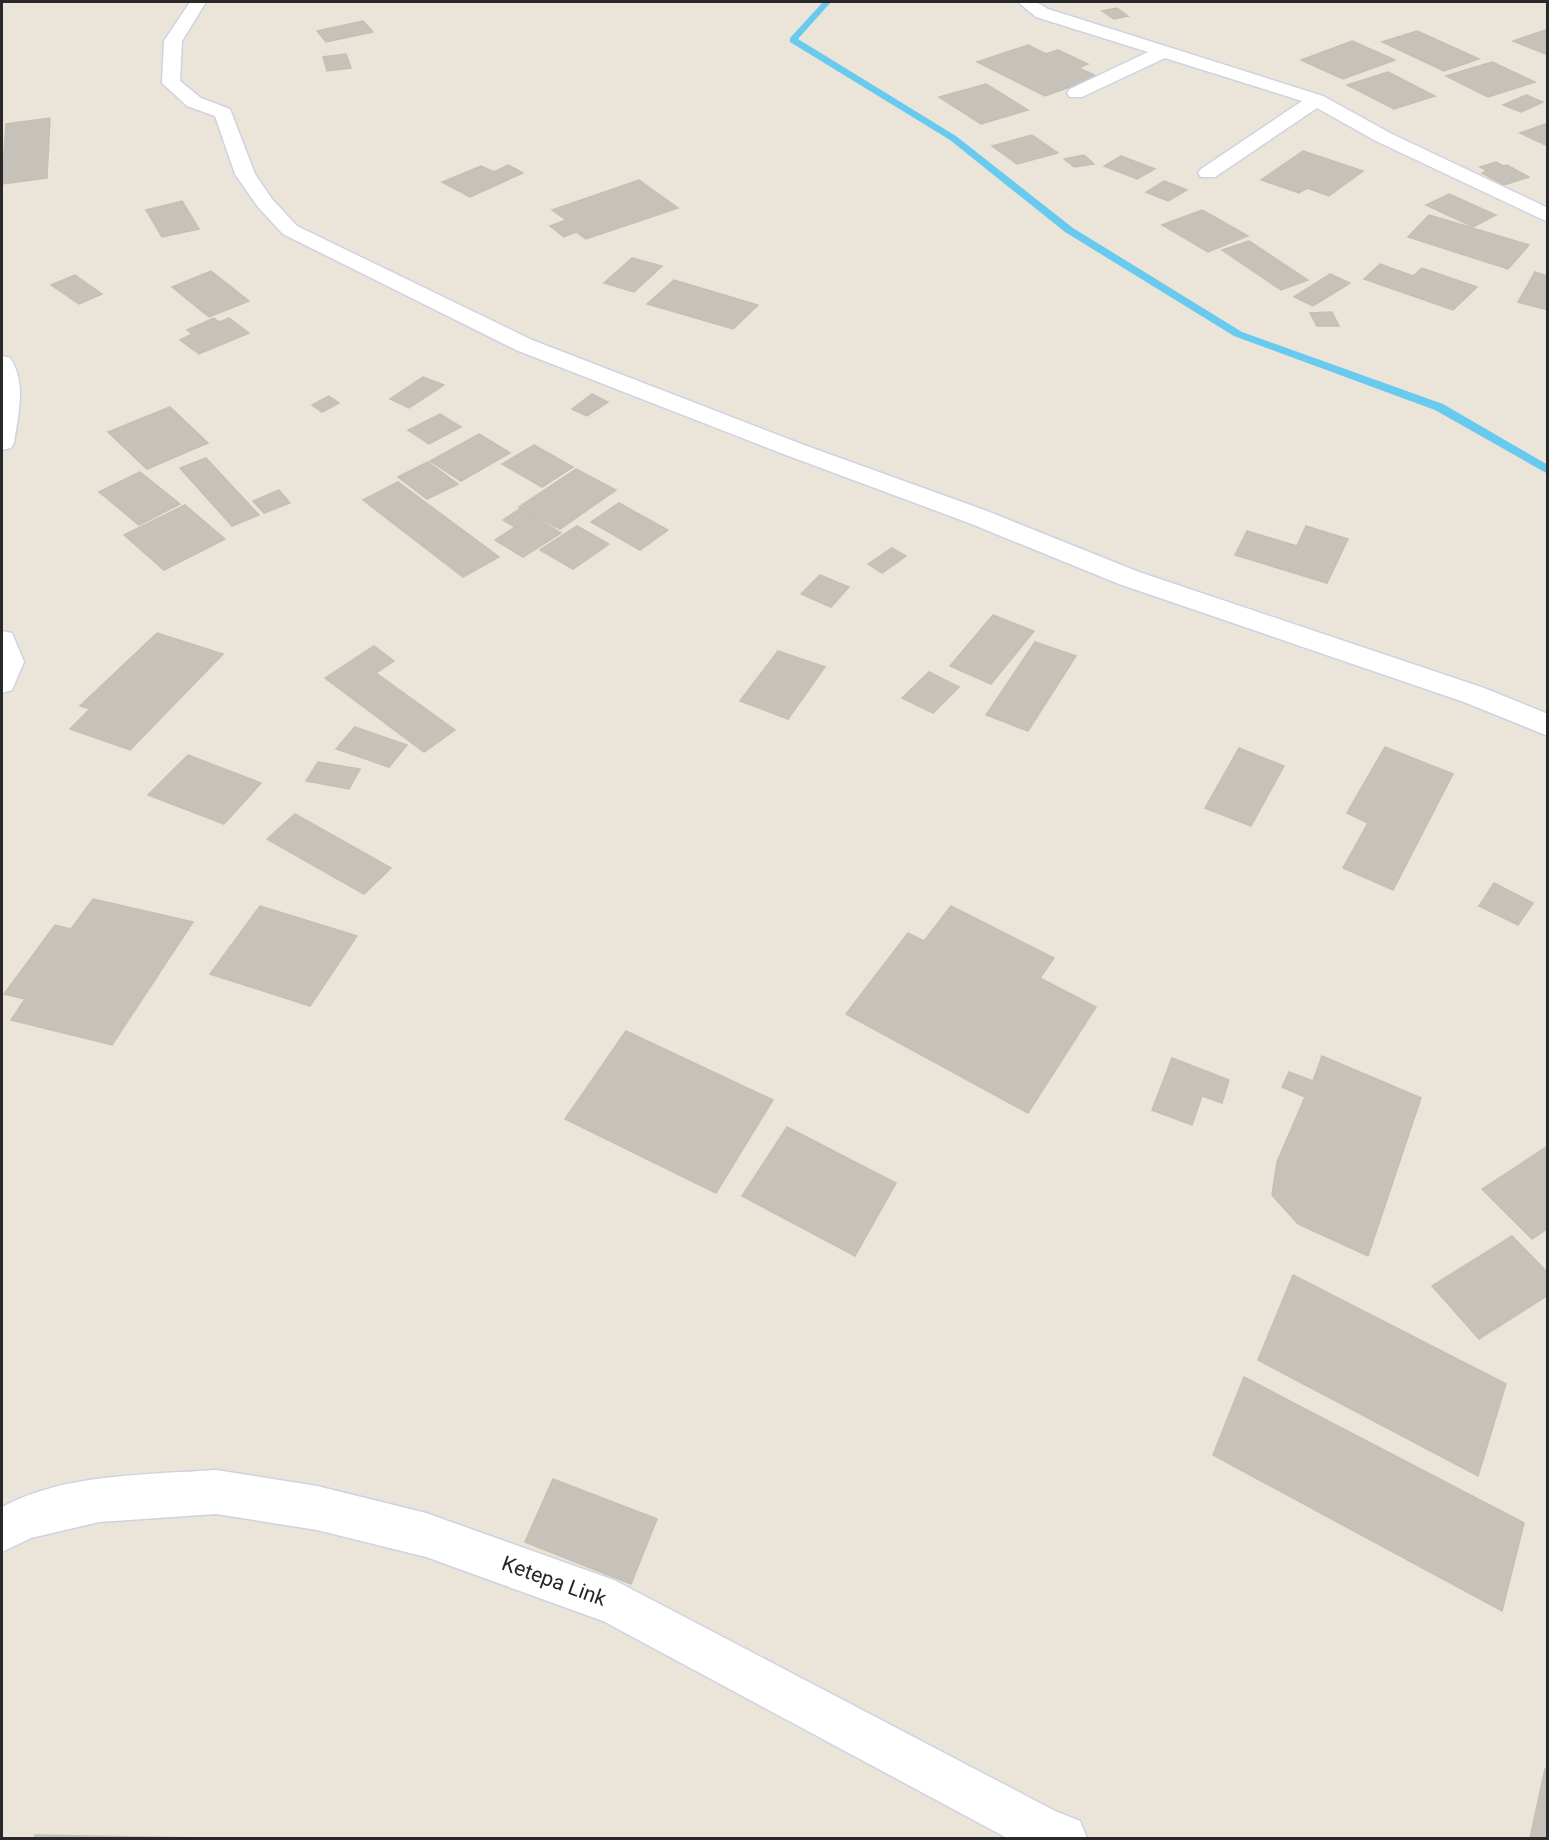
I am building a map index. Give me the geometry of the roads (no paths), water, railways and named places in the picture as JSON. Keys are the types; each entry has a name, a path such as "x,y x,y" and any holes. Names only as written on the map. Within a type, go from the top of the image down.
{"street":[{"path":"198,2 173,41 171,83 194,102 223,113 245,174 265,203 290,230 442,307 524,345 795,450 978,517 1129,578 1474,695 1548,726"},
{"path":"1026,2 1042,13 1316,100 1383,137 1548,216"},
{"path":"1076,93 1162,52"},
{"path":"1208,173 1316,100"},
{"path":"2,363 5,367 7,394 2,443"},
{"path":"2,640 10,662 2,683"},
{"name":"Ketepa Link","path":"2,1530 25,1518 99,1500 216,1492 317,1508 426,1535 614,1603 1045,1832 1063,1839"}],"waterway":[{"path":"827,2 793,40 953,138 1069,230 1238,334 1439,407 1548,470"}]}
